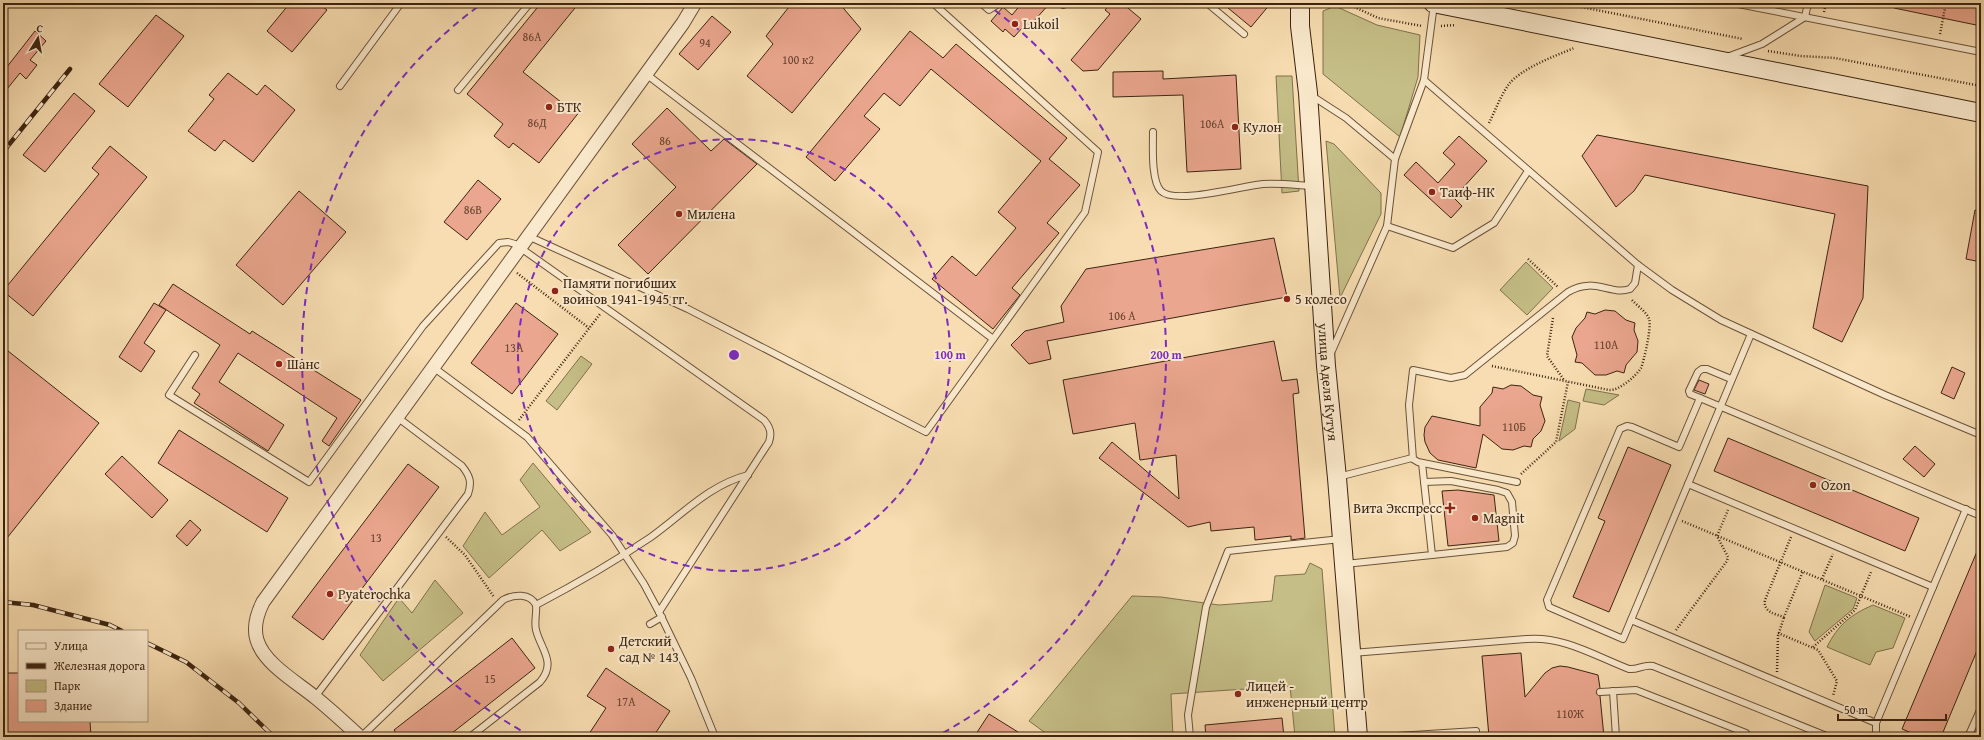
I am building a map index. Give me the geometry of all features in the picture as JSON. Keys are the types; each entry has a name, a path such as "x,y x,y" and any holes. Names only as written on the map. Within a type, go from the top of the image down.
{"street":[{"path":"361,737 315,697 272,663 262,652 257,640 255,627 258,613 263,602 683,23 695,3"},
{"name":"улица Аделя Кутуя","path":"1300,3 1300,26 1308,94 1326,366 1337,478 1358,737"},
{"path":"1434,3 1981,113"}],"lane":[{"path":"340,86 401,3"},
{"path":"458,90 530,3"},
{"path":"528,236 688,309 926,432 1085,212 1098,152 933,3"},
{"path":"981,3 989,10 1000,3"},
{"path":"1061,3 1063,5 1068,3"},
{"path":"1207,3 1244,34"},
{"path":"1326,366 1387,226 1395,159 1424,80 1434,3"},
{"path":"1733,3 1981,52"},
{"path":"1718,60 1762,44 1805,17 1808,3"},
{"path":"646,73 993,339"},
{"path":"1424,80 1638,265 1698,307 1750,334 1885,395 1981,435"},
{"path":"1308,94 1346,118 1395,159"},
{"path":"1153,132 1155,183 1162,192 1170,196 1184,197 1264,184 1314,186"},
{"path":"1387,226 1453,248 1494,223 1528,171"},
{"path":"195,355 169,395 309,482 432,316 499,243 510,242 520,247 769,425 771,431 769,442 660,614 650,624"},
{"path":"1412,458 1409,405 1413,370 1457,378 1466,375 1574,288 1589,284 1626,290 1633,286 1638,265"},
{"path":"1700,398 1679,447 1632,427 1627,426 1620,429 1547,600 1547,606 1623,639 1750,334"},
{"path":"433,367 527,436 598,518 626,554 660,614 692,678 715,737"},
{"path":"1732,379 1707,369 1700,370 1689,389 1690,394 1981,516"},
{"path":"315,697 468,494 471,486 468,473 462,466 397,417"},
{"path":"1337,478 1412,458 1422,463 1515,481"},
{"path":"1422,463 1432,555"},
{"path":"536,605 583,580 626,554 720,485 748,475"},
{"path":"1343,564 1507,547 1511,545 1515,536 1512,502 1507,493 1498,490 1446,481 1424,482"},
{"path":"1688,484 1933,587"},
{"path":"1876,737 1876,723 1966,509"},
{"path":"1190,737 1188,715 1206,607 1228,551 1341,539"},
{"path":"361,737 499,603 518,595 528,597 534,600 536,605 536,630 548,664 545,676 540,682 470,737"},
{"path":"1631,620 1876,723"},
{"path":"1350,653 1527,639 1551,640 1571,644 1629,669 1653,666 1829,737"},
{"path":"1600,692 1630,690 1640,692 1746,733 1749,737"},
{"path":"1613,691 1616,737"},
{"path":"1968,737 1981,708"},
{"path":"1381,737 1476,731"}],"path":[{"path":"1938,44 1946,3"},
{"path":"1484,132 1508,86 1516,77 1548,59 1578,46"},
{"path":"1528,259 1565,294"},
{"path":"507,265 589,328"},
{"path":"1480,364 1615,390 1640,369 1650,322 1646,314 1622,290"},
{"path":"1556,302 1546,353 1549,360 1564,381"},
{"path":"515,427 605,308"},
{"path":"1515,481 1555,443 1568,382"},
{"path":"1717,536 1731,502"},
{"path":"1674,517 1919,620"},
{"path":"1784,617 1767,610 1764,605 1794,529"},
{"path":"439,532 462,550 499,603"},
{"path":"1671,637 1727,561 1728,557 1717,536"},
{"path":"1822,579 1836,546"},
{"path":"1813,647 1856,608 1875,562"},
{"path":"1778,682 1778,633 1803,571"},
{"path":"1778,633 1813,647 1821,654 1837,681 1837,687 1830,704"}],"green space":[{"path":"1335,6 1377,25 1420,35 1418,77 1400,137 1323,74 1323,11"},
{"path":"1276,76 1292,76 1299,191 1282,193"},
{"path":"1326,141 1334,144 1381,193 1381,214 1340,298"},
{"path":"1526,262 1553,288 1527,315 1500,290"},
{"path":"581,356 592,364 557,410 546,401"},
{"path":"1586,389 1619,395 1604,405 1583,401"},
{"path":"1568,400 1580,403 1575,429 1559,441"},
{"path":"533,463 591,532 560,551 542,530 489,578 463,546 485,512 502,535 540,507 520,480"},
{"path":"1310,563 1322,569 1335,737 1295,737 1290,686 1171,694 1173,737 1051,737 1029,721 1132,596 1161,597 1219,605 1272,601 1275,576 1305,574"},
{"path":"435,580 463,613 383,681 360,655 399,598 412,613"},
{"path":"1825,585 1857,598 1853,609 1815,641 1809,632"},
{"path":"1873,605 1905,618 1893,648 1876,652 1870,665 1827,647 1840,627 1851,617"}],"building":[{"path":"290,3 318,3 327,10 292,52 267,31"},
{"path":"541,3 579,3 523,72 566,106 569,102 580,111 539,163 513,143 509,148 494,136 503,124 467,94"},
{"path":"792,3 839,3 861,29 792,113 747,76 773,44 766,36"},
{"path":"1022,3 1050,3 1026,30 1023,27 1014,37 1005,29 1003,32 991,21 1003,7 1012,15"},
{"path":"1111,3 1122,3 1141,19 1098,70 1083,71 1071,60 1110,14 1105,10"},
{"path":"1222,3 1271,3 1251,27"},
{"path":"1895,3 1981,3 1981,26 1894,8"},
{"path":"156,15 184,36 128,107 99,84"},
{"path":"712,16 731,32 698,70 679,54"},
{"path":"35,31 46,41 30,60 37,65 26,79 20,73 3,94 3,72"},
{"path":"910,31 943,58 956,44 1067,138 1049,159 1080,185 1047,223 1059,233 1012,288 1020,295 993,329 932,279 952,256 976,276 1016,228 998,212 1041,161 931,69 900,106 884,93 864,116 880,129 835,181 806,157"},
{"path":"1163,71 1163,79 1236,75 1241,169 1187,172 1183,95 1113,97 1113,72"},
{"path":"228,73 257,95 265,85 295,110 253,162 224,140 215,151 188,131 214,99 209,95"},
{"path":"74,93 95,111 45,172 23,155"},
{"path":"667,108 711,151 724,139 757,164 648,274 618,245 676,187 632,144"},
{"path":"1597,135 1868,186 1863,298 1842,342 1813,328 1835,214 1645,175 1634,191 1616,207 1582,156"},
{"path":"1459,136 1487,161 1454,198 1462,206 1451,218 1404,175 1416,162 1438,183 1455,164 1443,153"},
{"path":"110,146 147,177 33,316 3,291 99,174 92,168"},
{"path":"478,180 501,199 467,240 444,222"},
{"path":"299,191 346,232 283,305 236,265"},
{"path":"1975,210 1981,211 1981,262 1966,259"},
{"path":"1274,238 1287,297 1047,341 1051,359 1029,364 1011,345 1025,331 1064,322 1061,306 1086,269"},
{"name":"Шанс","path":"173,284 250,334 252,331 361,400 329,446 322,441 337,418 238,353 219,382 284,425 268,451 194,403 200,394 192,388 220,345 159,305"},
{"path":"154,303 166,310 144,343 155,351 141,372 119,357"},
{"path":"516,303 558,334 512,394 471,363"},
{"path":"1605,310 1615,311 1626,320 1635,323 1634,330 1638,341 1637,352 1626,365 1624,373 1617,371 1606,375 1595,375 1582,363 1575,362 1577,355 1572,337 1576,328 1585,318 1587,312 1595,314"},
{"path":"1274,341 1282,381 1297,379 1299,393 1293,394 1305,538 1291,540 1291,536 1255,540 1254,527 1211,531 1210,522 1188,527 1099,458 1112,442 1179,499 1176,455 1140,460 1135,423 1073,434 1063,380"},
{"path":"3,347 99,423 3,543"},
{"path":"1952,367 1965,373 1954,399 1941,393"},
{"path":"1699,380 1709,384 1705,394 1694,390"},
{"path":"1511,385 1521,386 1533,395 1542,397 1540,405 1545,421 1541,431 1533,439 1531,447 1524,446 1513,450 1502,449 1483,434 1476,468 1438,460 1430,453 1425,442 1424,435 1425,427 1432,416 1480,426 1480,407 1492,393 1493,387 1503,389"},
{"path":"179,430 288,498 267,532 158,463"},
{"path":"1728,438 1919,518 1905,551 1714,471"},
{"path":"1915,446 1935,464 1924,477 1903,459"},
{"path":"1628,447 1671,465 1609,612 1573,597 1605,521 1598,518"},
{"path":"122,456 168,500 152,518 105,474"},
{"path":"408,464 439,487 323,640 292,617"},
{"path":"1458,490 1494,495 1499,541 1448,546 1442,491"},
{"path":"190,520 201,530 187,546 176,536"},
{"path":"1981,542 1981,641 1941,737 1921,737 1902,729"},
{"path":"512,638 535,668 447,737 399,737 394,730"},
{"path":"1521,653 1525,697 1545,673 1552,668 1560,666 1568,667 1598,675 1600,688 1596,693 1600,696 1604,737 1489,737 1482,656"},
{"path":"606,668 670,711 653,737 587,737 606,708 587,696"},
{"path":"3,673 18,673 18,722 90,722 91,737 3,737"},
{"path":"989,714 1026,737 974,737"},
{"path":"1282,718 1284,737 1206,737 1205,725"}],"railway":[{"path":"3,152 70,69"},
{"path":"3,602 33,605 110,625 120,630"},
{"path":"148,643 186,662 239,703 274,737"}],"place":[{"name":"Lukoil","path":"1015,24"},
{"name":"БТК","path":"549,107"},
{"name":"Кулон","path":"1235,127"},
{"name":"Таиф-НК","path":"1432,192"},
{"name":"Милена","path":"679,214"},
{"name":"Памяти погибших воинов 1941-1945 гг.","path":"555,291"},
{"name":"5 колесо","path":"1287,299"},
{"name":"Шанс","path":"279,364"},
{"name":"Ozon","path":"1813,485"},
{"name":"Вита Экспресс","path":"1450,508"},
{"name":"Magnit","path":"1475,518"},
{"name":"Pyaterochka","path":"330,594"},
{"name":"Детский сад № 143","path":"611,649"},
{"name":"Лицей - инженерный центр","path":"1238,694"}]}
